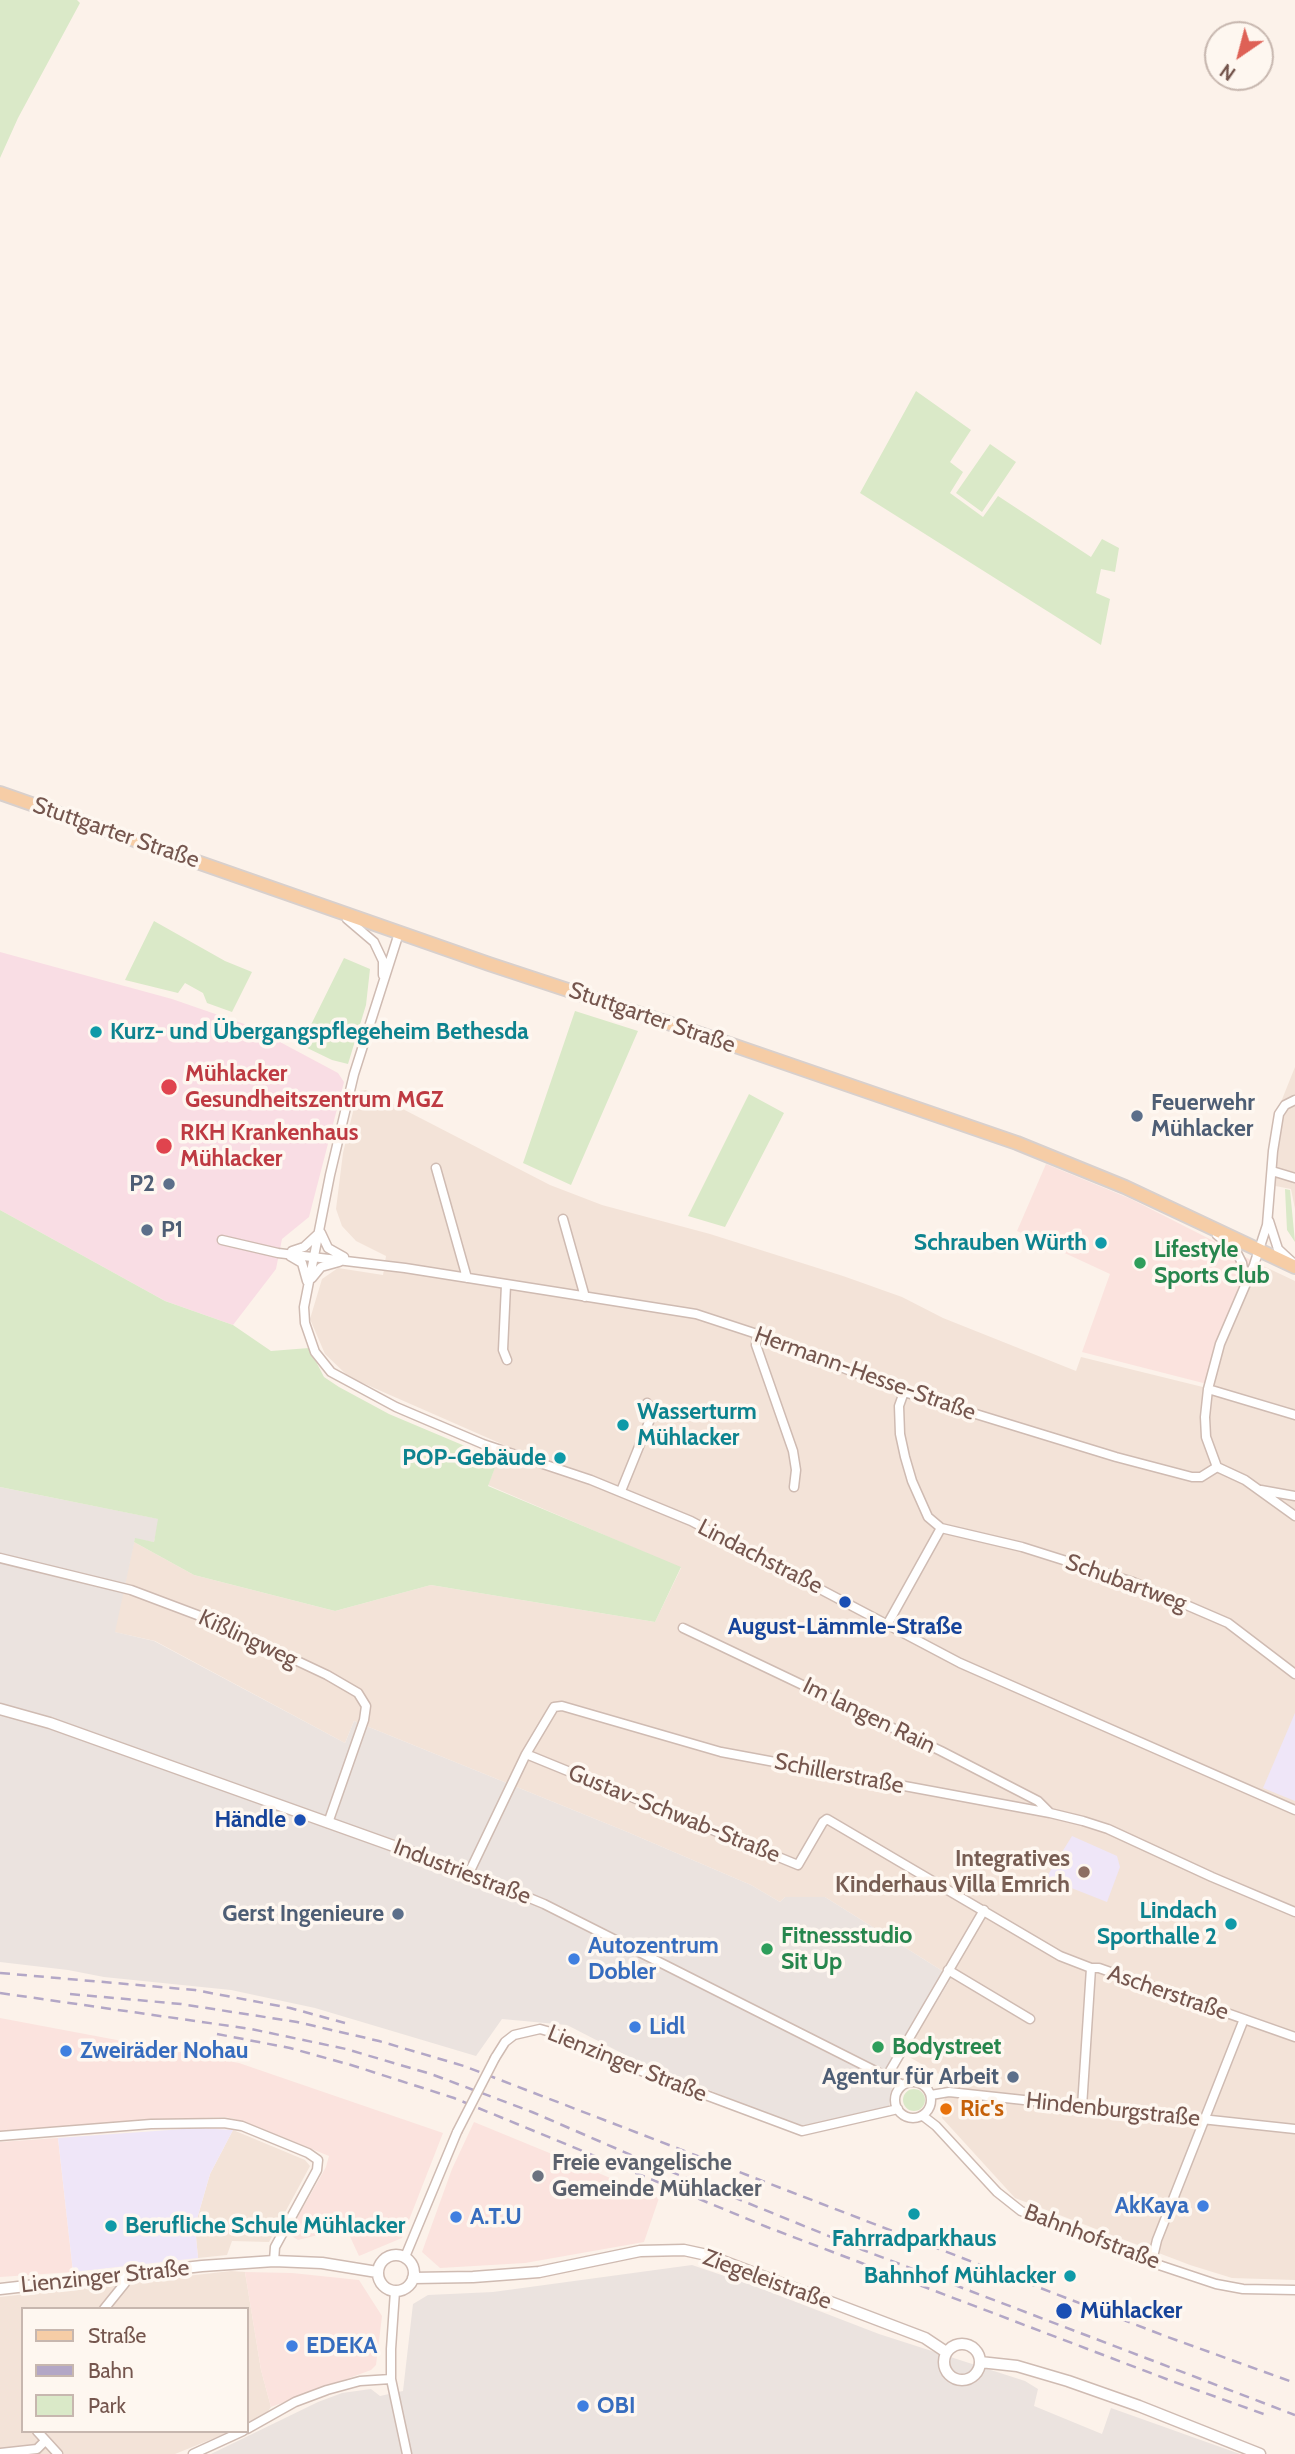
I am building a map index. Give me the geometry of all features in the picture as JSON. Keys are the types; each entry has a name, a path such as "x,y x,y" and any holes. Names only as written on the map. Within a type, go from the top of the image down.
{"main road":[{"name":"Stuttgarter Straße","path":"0,793 399,933 981,1130 1094,1173 1295,1266"}],"street":[{"path":"321,905 352,922 374,942 383,961 383,982"},
{"path":"314,1256 354,1074 399,933"},
{"path":"1295,1100 1286,1105 1279,1114 1268,1218 1259,1251 1220,1344 1208,1389 1205,1418 1206,1437 1217,1467 1261,1490 1295,1516"},
{"path":"436,1168 467,1278"},
{"path":"1272,1171 1295,1178"},
{"path":"1268,1218 1278,1249 1295,1266"},
{"path":"563,1219 585,1297"},
{"path":"1200,1223 1236,1251 1246,1282"},
{"name":"Hermann-Hesse-Straße","path":"278,1252 295,1251 304,1247 312,1242 320,1228"},
{"name":"Hermann-Hesse-Straße","path":"320,1228 321,1237 328,1248 356,1262"},
{"name":"Hermann-Hesse-Straße","path":"222,1240 278,1252 696,1314 757,1334 904,1392 1116,1457 1192,1478 1201,1477 1217,1467"},
{"path":"278,1252 294,1257 302,1263 306,1270 307,1291"},
{"name":"Lindachstraße","path":"314,1256 304,1307 305,1323 315,1352 329,1370 343,1381 396,1407 484,1444 621,1491 708,1529 960,1663 1295,1810"},
{"path":"307,1291 321,1267 356,1262"},
{"path":"506,1285 503,1350 507,1360"},
{"path":"757,1334 756,1345 793,1451 796,1470 794,1487"},
{"path":"1208,1389 1295,1415"},
{"path":"887,1625 941,1528 928,1517 905,1457 900,1434 899,1406 904,1392"},
{"path":"621,1491 651,1417 648,1403"},
{"path":"1261,1490 1295,1496"},
{"name":"Schubartweg","path":"941,1528 1022,1547 1157,1592 1228,1623 1295,1674"},
{"name":"Kißlingweg","path":"0,1558 131,1590 208,1619 327,1675 358,1693 366,1706 364,1720 328,1823"},
{"name":"Im langen Rain","path":"682,1628 941,1751 1038,1801 1049,1813"},
{"name":"Schillerstraße","path":"470,1872 526,1754 551,1711 559,1706 721,1752 1049,1813 1108,1829 1294,1911"},
{"name":"Industriestraße","path":"0,1709 50,1723 470,1872 555,1910 903,2085"},
{"name":"Gustav-Schwab-Straße","path":"526,1754 798,1864 822,1822 827,1819 984,1910"},
{"path":"887,2076 984,1910"},
{"name":"Ascherstraße","path":"984,1910 1060,1956 1295,2037"},
{"path":"1082,2107 1091,1968"},
{"path":"948,1970 1030,2019"},
{"path":"1152,2261 1157,2240 1244,2020"},
{"name":"Lienzinger Straße","path":"405,2257 457,2132 495,2057 505,2042 514,2035 540,2029 554,2033 628,2066 802,2132 898,2109"},
{"path":"919,2083 928,2090 931,2104 923,2116 912,2118 901,2114 895,2099 903,2085 919,2083"},
{"name":"Hindenburgstraße","path":"931,2095 950,2092 1295,2129"},
{"name":"Bahnhofstraße","path":"923,2116 936,2126 1009,2203 1135,2257 1216,2284 1243,2289 1295,2290"},
{"path":"0,2136 151,2124 224,2123 242,2126 309,2154 318,2160 317,2170 275,2247 274,2261"},
{"name":"Ziegeleistraße","path":"414,2278 539,2272 640,2251 684,2250 707,2255 925,2338 946,2352"},
{"path":"399,2254 405,2257 413,2266 414,2278 407,2288 390,2290 381,2283 377,2272 379,2266 387,2256 399,2254"},
{"name":"Lienzinger Straße","path":"0,2289 274,2261 322,2263 377,2272"},
{"path":"106,2307 125,2283 124,2275"},
{"path":"396,2291 390,2348 391,2379 407,2454"},
{"path":"955,2345 967,2345 976,2351 980,2362 976,2374 966,2380 949,2376 943,2364 946,2352 955,2345"},
{"path":"980,2362 1017,2366 1068,2381 1260,2454"},
{"path":"248,2428 295,2402 327,2390 360,2381 391,2379"},
{"path":"39,2433 58,2454"},
{"path":"193,2454 238,2433"},
{"path":"0,2452 37,2449 45,2441"}],"shaded area":[{"name":"RKH Krankenhaus Mühlacker","path":"0,952 172,999 250,1026 338,1073 344,1082 309,1217 282,1239 276,1269 233,1325 165,1301 0,1210"},
{"path":"1295,1067 1295,1209 1291,1189 1265,1184 1275,1117"},
{"path":"366,1090 550,1185 602,1205 710,1234 843,1276 902,1297 943,1318 1076,1371 1081,1357 1211,1389 1231,1326 1257,1263 1295,1281 1295,2280 1232,2278 1190,2265 1015,2198 942,2118 943,2102 953,2082 904,2054 952,1977 825,1897 785,1897 780,1902 751,1885 625,1831 354,1721 345,1743 155,1641 114,1632 134,1542 194,1575 335,1611 431,1585 655,1622 681,1568 488,1485 504,1445 349,1377 325,1354 310,1319 322,1279 338,1268 383,1275 386,1256 356,1241 342,1226 336,1209 343,1153 358,1091"},
{"path":"1046,1164 1131,1199 1253,1261 1207,1384 1082,1352 1110,1274 1017,1231"},
{"path":"0,1487 159,1519 154,1542 135,1539 115,1632 154,1641 345,1743 354,1721 625,1831 751,1885 780,1902 785,1897 825,1897 952,1977 896,2067 889,2107 801,2127 637,2061 567,2025 502,2019 476,2056 315,2008 231,1990 104,1977 0,1962"},
{"path":"1295,1713 1295,1801 1263,1788"},
{"name":"Integratives Kinderhaus Villa Emrich","path":"1072,1836 1117,1856 1120,1867 1107,1902 1046,1878"},
{"path":"0,2018 239,2063 443,2133 402,2238 359,2256 346,2228 298,2240 288,2234 326,2167 329,2156 243,2121 225,2117 175,2119 0,2132"},
{"path":"474,2122 659,2198 644,2242 525,2263 440,2268 422,2252 452,2169"},
{"path":"197,2128 233,2130 210,2174 195,2226 198,2258 73,2272 58,2138"},
{"path":"233,2130 305,2160 310,2166 269,2242 232,2241 227,2255 198,2258 195,2226 210,2174"},
{"path":"58,2138 73,2272 0,2277 0,2142"},
{"path":"692,2265 879,2334 1025,2381 1038,2389 1034,2406 1102,2434 1111,2408 1240,2454 211,2454 342,2393 371,2389 380,2396 403,2391 413,2304 428,2295 493,2292"},
{"path":"231,2271 245,2272 261,2370 271,2407 266,2414 248,2424 248,2307 21,2307 21,2433 227,2433 175,2454 0,2454 0,2297"},
{"path":"245,2272 292,2273 359,2280 382,2316 376,2365 371,2370 271,2407 261,2370"}],"green space":[{"path":"0,0 77,0 80,3 18,118 0,158"},
{"path":"916,391 971,430 950,462 963,472 950,493 983,517 998,496 1091,557 1102,539 1119,548 1115,572 1101,569 1096,593 1110,599 1101,645 860,493"},
{"path":"990,444 1016,462 982,512 956,493"},
{"path":"154,921 225,961 252,972 232,1012 207,1003 203,993 185,983 178,993 125,980"},
{"path":"344,958 370,969 366,1005 348,1064 332,1060 301,1045"},
{"path":"575,1011 638,1031 571,1185 523,1163"},
{"path":"749,1094 784,1113 725,1227 688,1216"},
{"path":"1285,1189 1290,1190 1295,1242 1287,1230"},
{"path":"0,1210 165,1301 233,1325 271,1351 309,1348 324,1377 339,1387 389,1414 498,1460 488,1486 681,1567 655,1622 431,1585 335,1611 194,1575 134,1542 135,1538 154,1542 158,1519 0,1487"},
{"path":"914,2089 922,2092 925,2100 922,2108 914,2111 906,2108 903,2100 906,2092"}],"railway":[{"path":"0,1973 195,1990 290,2008 345,2023"},
{"path":"0,1993 251,2029 346,2049 431,2074 532,2112 863,2250 1295,2415"},
{"path":"70,1994 181,2004 297,2022 379,2041 464,2066 1165,2336 1295,2383"},
{"path":"217,2034 290,2048 454,2098 767,2227 1269,2416"}],"place":[{"name":"Kurz- und Übergangspflegeheim Bethesda","path":"96,1032"},
{"name":"Mühlacker Gesundheitszentrum MGZ","path":"169,1087"},
{"name":"Feuerwehr Mühlacker","path":"1137,1116"},
{"name":"RKH Krankenhaus Mühlacker","path":"164,1146"},
{"name":"P2","path":"169,1184"},
{"name":"P1","path":"147,1230"},
{"name":"Schrauben Würth","path":"1101,1243"},
{"name":"Lifestyle Sports Club","path":"1140,1263"},
{"name":"Wasserturm Mühlacker","path":"623,1425"},
{"name":"POP-Gebäude","path":"560,1458"},
{"name":"August-Lämmle-Straße","path":"845,1602"},
{"name":"Händle","path":"300,1820"},
{"name":"Integratives Kinderhaus Villa Emrich","path":"1084,1872"},
{"name":"Gerst Ingenieure","path":"398,1914"},
{"name":"Lindach Sporthalle 2","path":"1231,1924"},
{"name":"Fitnessstudio Sit Up","path":"767,1949"},
{"name":"Autozentrum Dobler","path":"574,1959"},
{"name":"Lidl","path":"635,2027"},
{"name":"Bodystreet","path":"878,2047"},
{"name":"Zweiräder Nohau","path":"66,2051"},
{"name":"Agentur für Arbeit","path":"1013,2077"},
{"name":"Ric's","path":"946,2109"},
{"name":"Freie evangelische Gemeinde Mühlacker","path":"538,2176"},
{"name":"AkKaya","path":"1203,2206"},
{"name":"Fahrradparkhaus","path":"914,2214"},
{"name":"A.T.U","path":"456,2217"},
{"name":"Berufliche Schule Mühlacker","path":"111,2226"},
{"name":"Bahnhof Mühlacker","path":"1070,2276"},
{"name":"Mühlacker","path":"1064,2311"},
{"name":"EDEKA","path":"292,2346"},
{"name":"OBI","path":"583,2406"}]}
